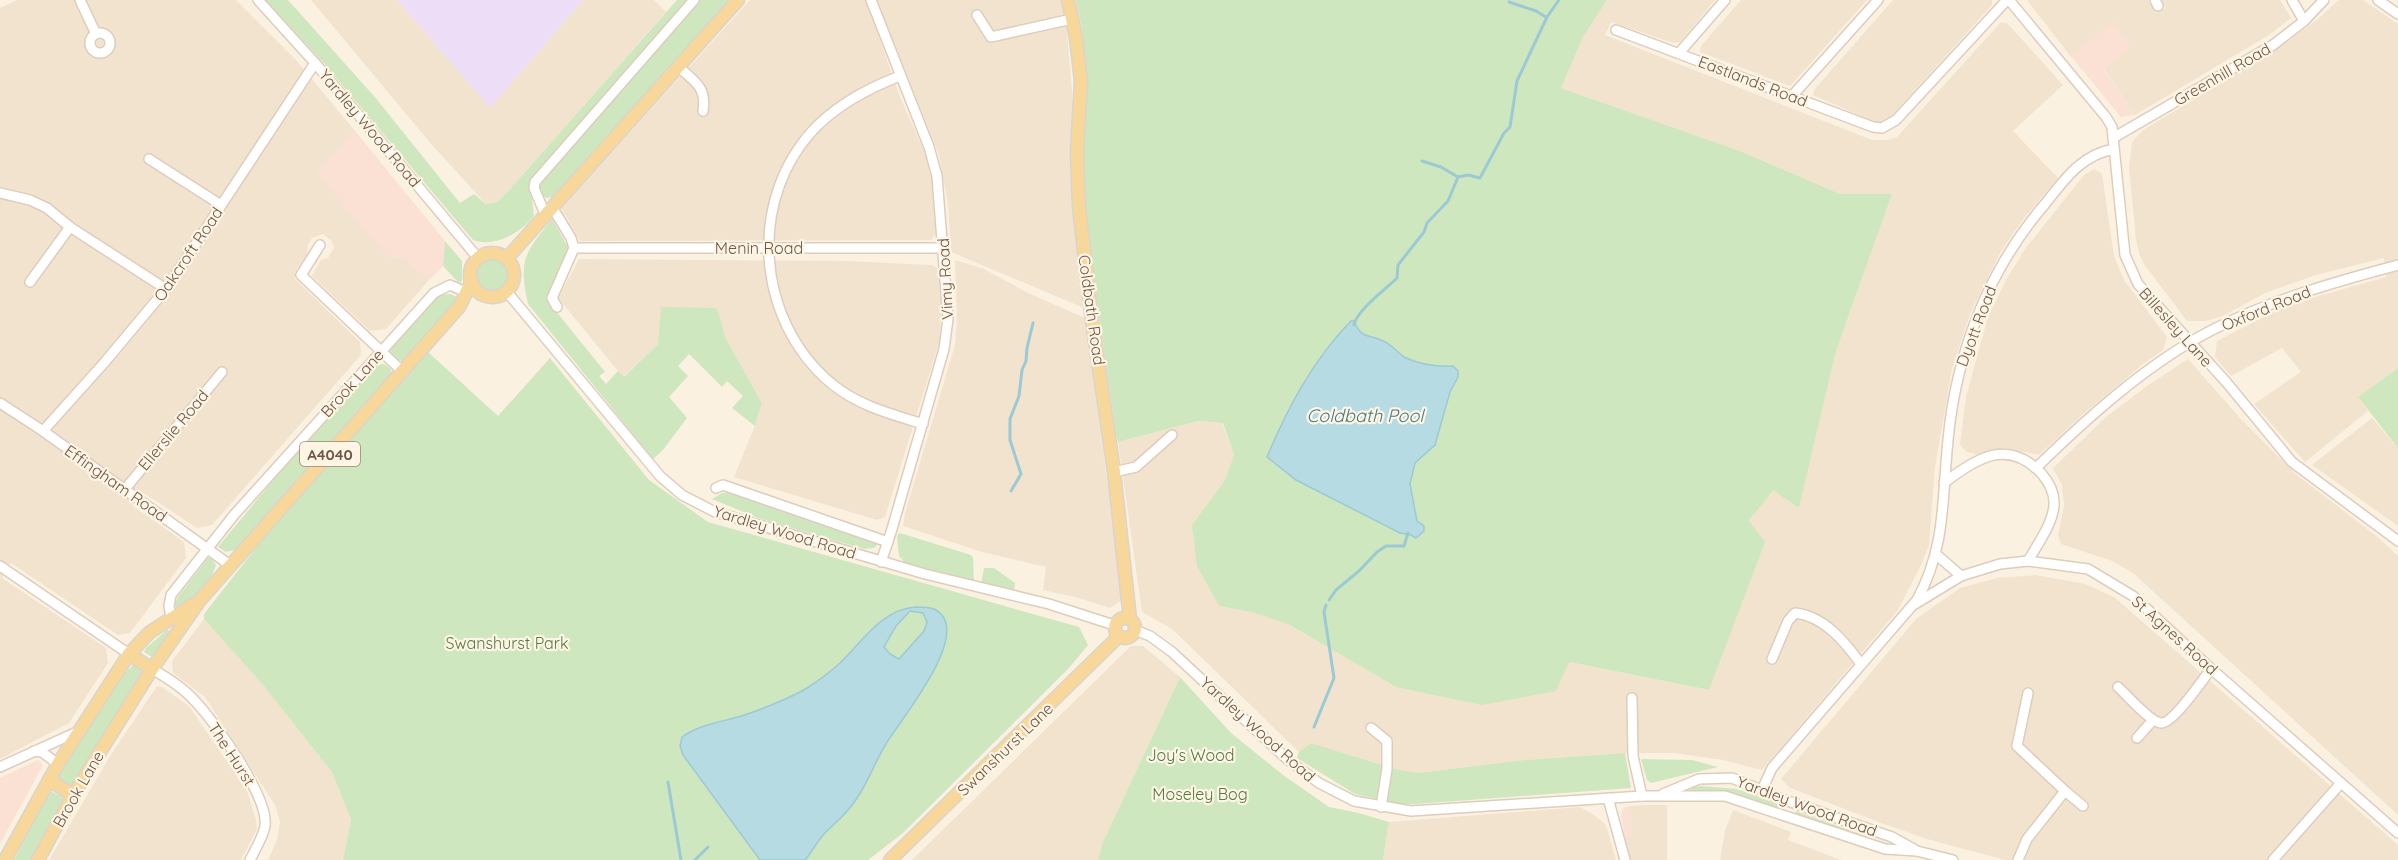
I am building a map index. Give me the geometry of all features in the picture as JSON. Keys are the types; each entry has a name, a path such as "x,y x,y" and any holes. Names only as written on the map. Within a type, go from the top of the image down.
{"main road":[{"path":"507,258 738,0"},
{"name":"Coldbath Road","path":"1068,0 1081,81 1077,153 1079,206 1133,625"},
{"path":"493,253 507,258 514,275 507,291 497,296 486,296 469,286 472,269 478,258 493,253"},
{"name":"Brook Lane","path":"38,860 73,795 152,669 200,600 459,307 469,286"},
{"name":"Brook Lane","path":"459,307 474,298 486,296"},
{"name":"Brook Lane","path":"5,860 48,780 129,654 150,632 200,600"},
{"path":"1121,618 1133,625 1129,637 1116,631 1121,618"},
{"name":"Swanshurst Lane","path":"890,860 1116,631"},
{"path":"129,654 152,669"},
{"path":"48,780 73,795"}],"street":[{"path":"80,0 96,34"},
{"name":"Yardley Wood Road","path":"258,0 315,63 478,258"},
{"path":"557,307 552,298 574,248 571,238 534,188 535,182 694,0"},
{"name":"Vimy Road","path":"871,0 929,147 937,176 948,319 944,349 881,562"},
{"path":"1679,53 1725,0"},
{"path":"1792,96 1878,0"},
{"name":"Eastlands Road","path":"1616,30 1873,128 1882,128 1890,125 2008,0"},
{"name":"Billesley Lane","path":"2008,0 2112,127 2125,255 2132,275 2145,294 2191,343 2300,469 2398,540"},
{"path":"2292,0 2304,21"},
{"name":"Greenhill Road","path":"2113,138 2273,45 2304,21 2324,0"},
{"path":"2378,0 2398,14"},
{"path":"977,15 991,37 1072,19"},
{"name":"Oakcroft Road","path":"43,431 166,289 315,63"},
{"path":"678,66 700,88 705,97 703,111"},
{"path":"900,76 865,90 840,107 818,125 800,147 787,167 777,192 767,248 772,286 780,312 790,335 817,370 832,384 864,405 923,424"},
{"name":"Dyott Road","path":"1936,555 1957,376 1976,320 1994,278 2011,248 2069,175 2089,157 2114,149"},
{"path":"149,159 221,205"},
{"path":"0,193 30,200 47,208 70,227 166,289"},
{"path":"30,282 70,227"},
{"path":"320,245 301,275 403,372"},
{"name":"Menin Road","path":"574,248 944,248"},
{"name":"Oxford Road","path":"2036,468 2122,390 2212,331 2277,301 2398,265"},
{"name":"Brook Lane","path":"171,618 169,606 171,596 208,548 234,515 380,351 434,293 450,285 469,286"},
{"name":"Yardley Wood Road","path":"507,291 660,476 682,495 715,512 881,562 1049,604 1116,631"},
{"name":"Ellerslie Road","path":"125,489 222,372"},
{"name":"Effingham Road","path":"0,404 43,431 231,565"},
{"path":"1114,472 1136,466 1172,435"},
{"path":"1944,483 1975,462 1998,453 2012,453 2036,468 2050,485 2054,497 2054,509 2028,561"},
{"name":"Yardley Wood Road","path":"716,488 723,485 888,542"},
{"path":"1936,555 1961,576"},
{"name":"St Agnes Road","path":"1762,790 1772,768 1910,607 1927,582 1936,555"},
{"name":"St Agnes Road","path":"1910,607 1961,576 2000,564 2028,561 2088,569 2133,596 2211,669 2398,833"},
{"path":"0,566 129,654"},
{"path":"1772,659 1788,621 1795,613 1806,614 1821,622 1847,646 1861,664"},
{"name":"Yardley Wood Road","path":"1133,625 1172,652 1282,755 1319,783 1354,801 1411,811 1661,795 1725,796 1885,849 1917,851 1953,860"},
{"name":"The Hurst","path":"152,669 197,703 255,786 264,806 265,826 250,860"},
{"path":"2118,687 2153,720 2161,723 2168,721 2211,669"},
{"path":"2028,693 2017,746 2084,806"},
{"path":"1632,698 1633,756 1642,796"},
{"path":"2138,738 2153,720"},
{"path":"1371,728 1388,741 1387,770 1381,807"},
{"path":"0,767 79,731"},
{"path":"34,751 42,752 58,764"},
{"name":"Yardley Wood Road","path":"1661,795 1699,780 1715,777 1732,778 1785,800 1892,837 1917,851"},
{"path":"2273,860 2341,783"},
{"path":"2018,860 2027,839 2065,791"},
{"path":"1608,798 1625,860"},
{"path":"1780,815 1785,800"}],"shaded area":[{"path":"17,0 236,0 297,61 355,131 317,174 429,280 386,329 370,331 312,276 321,260 328,258 334,248 332,241 323,234 312,238 308,245 307,255 295,272 295,279 360,342 361,355 212,525 197,528 142,492 132,505 184,542 186,558 130,633 118,635 11,563 2,578 106,648 108,663 69,723 0,759 0,8"},
{"path":"311,0 397,0 490,107 583,0 654,0 666,12 511,188 497,202 486,204 431,144"},
{"path":"397,0 583,0 490,108"},
{"path":"750,0 866,0 900,97 932,174 938,231 931,240 580,241 561,208"},
{"path":"877,0 1061,0 1066,22 1072,89 1072,193 1084,308 951,252 948,204 939,155"},
{"path":"1607,0 1715,0 1680,42 1673,43 1611,22 1605,35 1872,140 1888,140 1897,137 2001,22 2008,24 2063,85 2013,131 2058,178 2024,218 2001,251 1970,314 1952,369 1935,467 1929,545 1921,565 1898,610 1762,770 1723,760 1673,753 1625,753 1524,760 1418,773 1396,769 1311,743 1299,752 1172,629 1142,612 1118,442 1198,421 1222,423 1234,455 1225,480 1192,525 1219,606 1251,612 1288,624 1396,687 1569,662 1709,690 1749,522 1773,489 1799,508 1836,351 1892,194 1840,194 1740,151 1561,88 1583,37"},
{"path":"1741,0 1867,0 1790,86 1700,52 1701,46"},
{"path":"1893,0 1992,0 1992,5 1885,123 1877,123 1813,95 1814,90"},
{"path":"2027,0 2148,0 2156,13 2166,8 2161,0 2280,0 2291,18 2269,35 2135,115 2104,69 2113,23 2071,57"},
{"path":"2339,0 2363,0 2398,24 2398,368 2358,397 2368,411 2305,462 2254,404 2301,372 2282,348 2231,376 2215,357 2217,341 2267,315 2308,299 2386,277 2384,258 2316,275 2265,293 2223,316 2206,321 2187,321 2140,256 2136,240 2129,168 2132,142 2143,130 2273,52 2318,19"},
{"path":"2113,22 2131,47 2104,70 2135,115 2121,117 2071,56"},
{"path":"355,131 445,241 443,266 429,280 406,258 388,257 317,174"},
{"path":"2094,169 2102,174 2114,256 2124,280 2167,337 2163,350 2082,415 2039,455 2004,448 1978,455 1967,452 1960,445 1966,397 1987,320 2006,280 2025,249 2084,175"},
{"path":"579,259 847,261 932,265 940,270 943,296 939,343 885,517 877,520 734,477 762,403 726,339 717,308 658,344 623,377 558,298"},
{"path":"955,260 984,269 1026,292 1085,318 1123,599 1110,608 1043,590 1046,567 982,552 903,526 955,345 957,320"},
{"path":"2188,359 2241,419 2297,475 2380,539 2398,556 2398,815 2133,573 2112,561 2061,544 2058,535 2064,506 2062,485 2053,468 2106,417"},
{"path":"2372,418 2398,448 2398,526 2312,465"},
{"path":"2036,575 2085,584 2114,597 2398,845 2398,860 2005,860 1927,839 1884,824 1790,788 1781,779 1916,619 1960,588 1997,578"},
{"path":"204,619 263,685 332,772 351,820 343,860 268,860 277,840 280,822 275,805 205,697 173,673 172,661"},
{"path":"1131,646 1143,646 1180,677 1102,844 1098,860 912,860"},
{"path":"157,686 162,687 189,706 247,791 257,829 241,860 49,860 112,753"},
{"path":"38,760 43,765 0,844 0,778"},
{"path":"1667,805 1667,860 1630,860 1625,838 1631,836 1630,806"},
{"path":"1630,806 1631,836 1625,838 1621,816 1623,808"},
{"path":"1580,807 1606,825 1616,860 1383,860 1389,822"},
{"path":"1733,810 1791,832 1788,840 1841,860 1720,860 1725,831"}],"green space":[{"path":"265,0 288,0 374,96 460,203 474,194 486,204 497,202 511,188 677,0 729,0 553,197 546,198 541,193 539,185 597,104 530,182 534,216 529,222 506,237 481,242 473,240 320,59"},
{"path":"1076,0 1607,0 1583,37 1561,88 1740,151 1840,194 1892,194 1836,351 1799,508 1773,490 1749,521 1765,542 1709,690 1569,662 1556,691 1482,705 1396,687 1288,624 1251,612 1219,606 1197,566 1192,525 1225,480 1234,455 1223,423 1198,421 1118,442 1116,434 1088,238 1082,174 1086,89 1082,29"},
{"path":"552,219 569,249 547,300 605,372 599,376 606,384 618,371 624,377 658,344 661,307 717,308 726,339 762,403 755,426 732,408 743,396 727,381 722,387 689,354 678,366 688,376 669,397 687,418 663,450 653,459 528,304 524,277 526,257 535,240"},
{"path":"445,241 462,261 462,281 459,283 443,266"},
{"path":"492,259 503,264 508,275 503,286 492,291 481,286 476,275 481,264"},
{"path":"450,294 460,298 404,361 397,360 390,351 393,345 439,295"},
{"name":"Swanshurst Park","path":"428,352 498,416 550,358 649,480 708,522 1079,627 1088,645 1069,668 903,833 868,860 343,860 351,820 332,772 263,685 204,619 204,614 259,544"},
{"path":"384,364 391,369 392,376 238,549 226,552 218,547 298,450 376,365"},
{"path":"2398,368 2398,448 2358,397"},
{"path":"735,492 875,539 878,544 874,548 864,549 758,518 712,499 722,493"},
{"path":"900,533 971,555 974,581 905,563 899,556 897,536"},
{"path":"208,558 211,558 216,565 211,578 183,608 177,610 175,604 178,597"},
{"path":"984,568 994,568 1015,583 1014,592 981,584"},
{"path":"168,629 170,633 157,654 152,657 144,652 146,648"},
{"path":"133,665 141,667 143,674 72,790 55,781 125,673"},
{"name":"Joy's Wood","path":"1180,677 1231,733 1283,775 1329,807 1389,822 1383,860 1098,860 1102,844"},
{"path":"1311,743 1396,769 1418,773 1524,760 1625,753 1631,788 1400,804 1355,794 1297,758 1299,752"},
{"path":"1641,759 1692,760 1718,767 1651,783 1647,780"},
{"path":"1693,787 1737,789 1780,804 1780,806 1777,809 1735,794 1688,792"},
{"path":"50,791 61,796 65,801 32,860 14,860"},
{"path":"1796,811 1891,845 1889,847 1794,816"}],"water":[{"name":"Coldbath Pool","path":"1351,321 1354,321 1362,334 1386,342 1406,358 1429,365 1453,366 1458,371 1435,445 1415,463 1410,484 1417,521 1424,526 1424,531 1416,538 1400,533 1296,480 1267,457 1284,420 1313,368"},
{"path":"932,608 945,620 946,636 941,655 931,676 886,744 858,797 824,834 805,860 760,860 683,755 680,746 682,737 702,727 754,712 801,692 836,666 883,620 904,609","holes":["910,611 923,613 927,622 924,631 899,659 890,654 884,647 896,626"]}],"waterway":[{"path":"1354,325 1360,313 1397,278 1398,265 1424,232 1427,223 1448,201 1458,177 1468,175 1480,178 1504,133 1510,127 1517,81 1547,17 1559,0"},
{"path":"1509,2 1536,11 1546,17"},
{"path":"1422,161 1441,167 1458,177"},
{"path":"1011,491 1021,474 1010,440 1010,419 1019,396 1022,370 1026,361 1033,323"},
{"path":"1329,600 1336,590 1377,552 1386,546 1404,546 1408,533"},
{"path":"1314,727 1334,678 1324,612 1326,605"},
{"path":"668,782 681,860"},
{"path":"695,860 708,847"}],"park label":[{"name":"Moseley Bog","path":"1200,794"}]}
